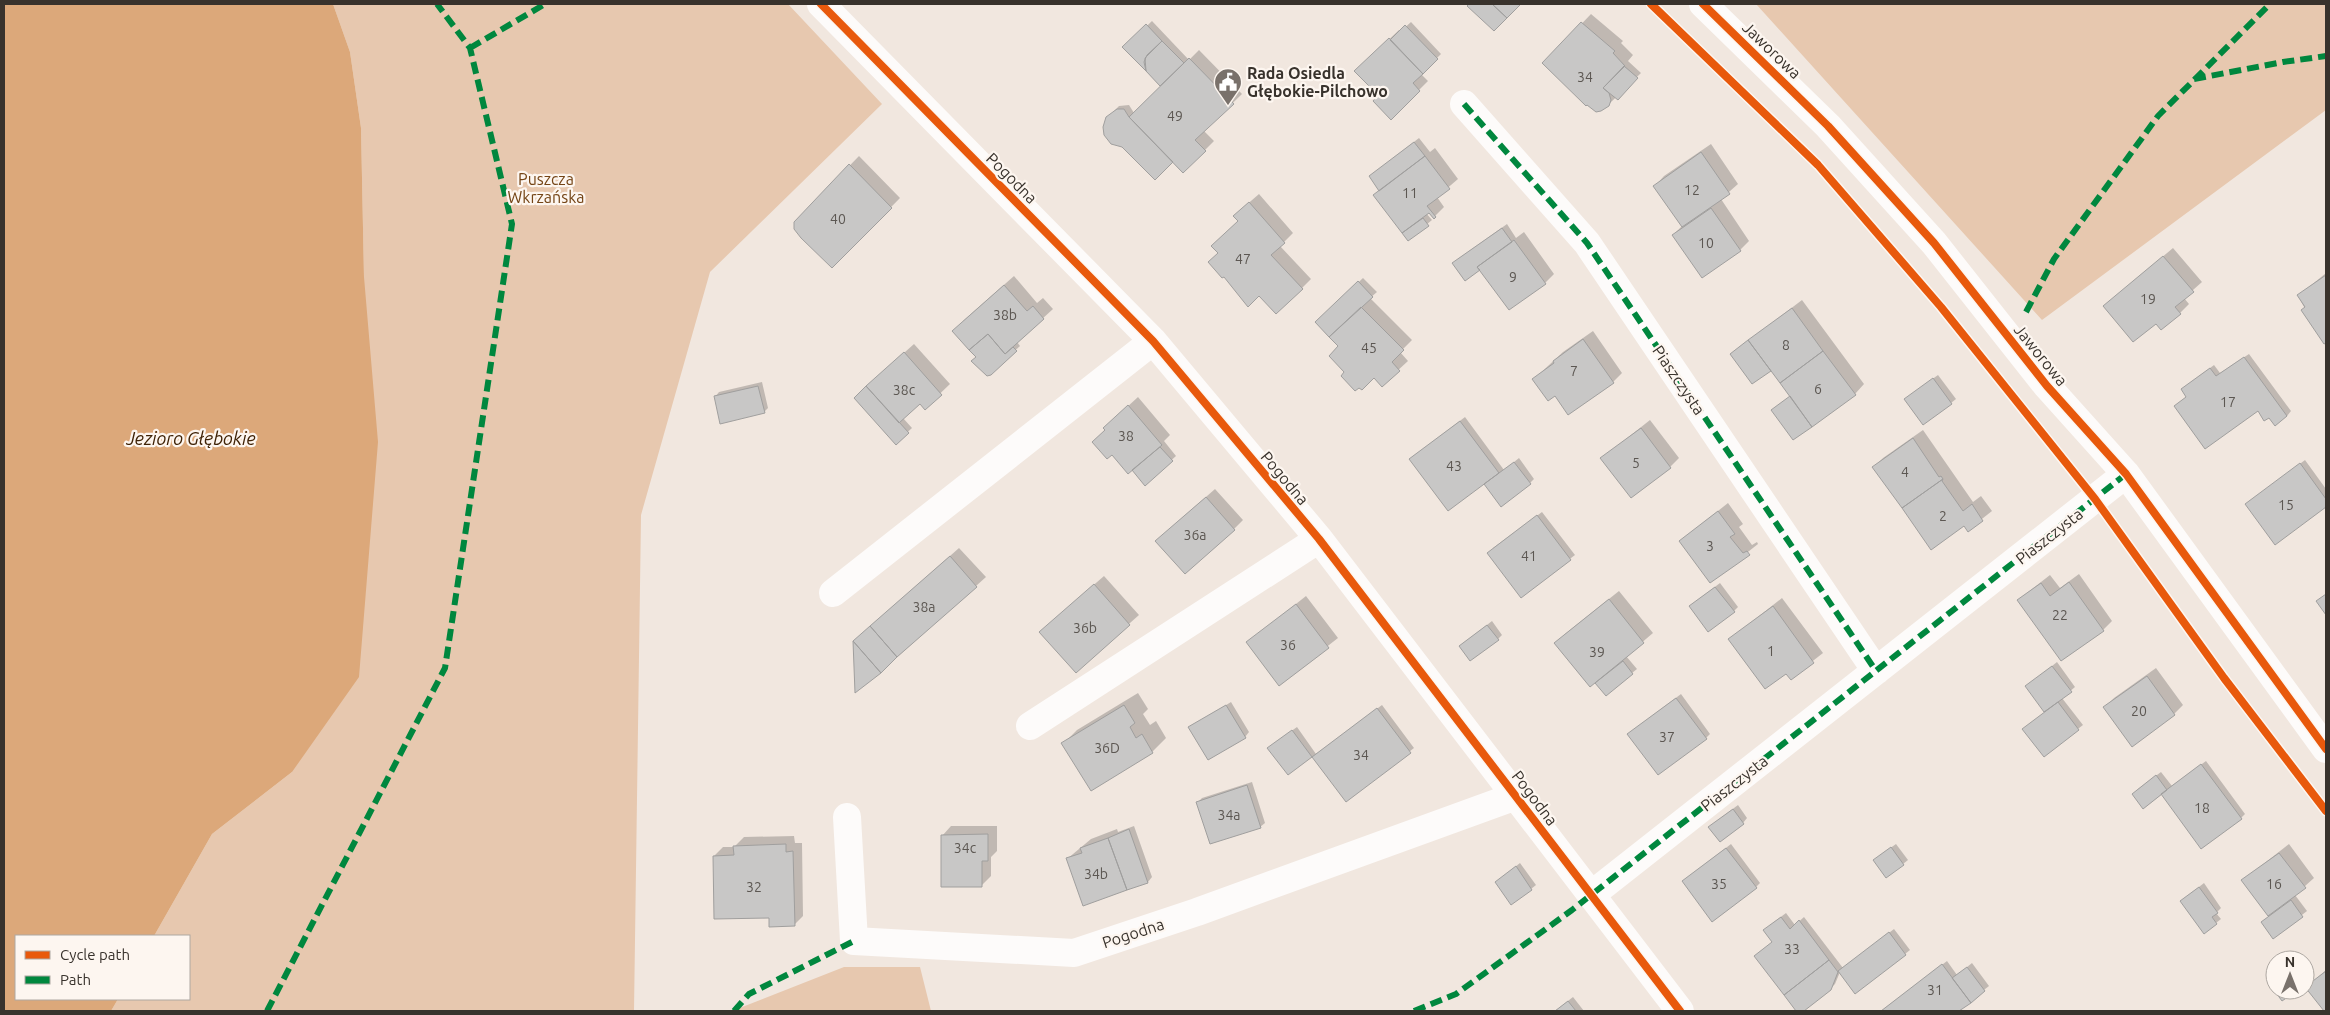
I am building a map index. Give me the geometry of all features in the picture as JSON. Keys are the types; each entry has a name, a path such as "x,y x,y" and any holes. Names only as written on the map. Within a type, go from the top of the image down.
{"street":[{"name":"Pogodna","path":"822,4 1153,340 1319,540 1680,1011"},
{"name":"Jaworowa","path":"1704,4 1828,126 1934,243 2047,386 2126,474 2326,749"},
{"name":"Piaszczysta","path":"1464,104 1587,243 1876,671"},
{"path":"834,594 1153,340"},
{"name":"Piaszczysta","path":"1591,895 2126,474"},
{"path":"1030,726 1319,540"},
{"name":"Pogodna","path":"847,817 854,941 1074,953 1197,912 1516,796"}],"green space":[{"name":"Puszcza Wkrzańska","path":"333,4 788,4 882,104 710,272 641,515 634,1011 111,1011 117,1000 190,1000 190,935 155,935 212,834 292,772 364,277 361,128 350,52"},
{"path":"1756,4 2326,4 2326,110 2042,320"},
{"path":"844,967 920,967 931,1011 732,1011"}],"water":[{"name":"Jezioro Głębokie","path":"4,4 333,4 350,52 361,128 364,277 378,442 359,677 292,772 212,834 155,935 15,935 15,1000 117,1000 111,1011 4,1011"}],"building":[{"path":"1469,4 1492,4 1507,18 1494,31 1467,6"},
{"path":"1492,4 1521,4 1507,18"},
{"path":"1581,22 1615,51 1613,53 1625,66 1603,88 1609,93 1611,100 1609,106 1596,112 1586,106 1542,63"},
{"path":"1146,24 1162,41 1145,58 1146,71 1122,47"},
{"path":"1405,25 1438,59 1423,74 1390,40"},
{"path":"1389,38 1423,74 1413,83 1420,91 1391,120 1373,101 1378,95 1354,71"},
{"path":"1162,41 1184,63 1160,86 1146,71 1144,62 1147,55"},
{"path":"1189,58 1234,104 1195,140 1206,151 1183,173 1129,117"},
{"path":"1624,66 1638,78 1618,100 1603,88"},
{"path":"1117,109 1124,109 1129,117 1173,162 1155,180 1122,147 1111,144 1104,135 1103,127 1106,117"},
{"path":"1414,142 1425,156 1379,191 1369,176"},
{"path":"1701,152 1730,194 1682,227 1653,186"},
{"path":"1425,156 1450,189 1427,206 1436,217 1434,219 1429,213 1402,233 1373,195"},
{"path":"849,164 892,208 832,268 801,238 794,229 794,222"},
{"path":"1249,202 1285,243 1271,255 1303,289 1276,314 1259,296 1248,307 1224,277 1222,278 1208,262 1218,253 1211,246 1238,221 1233,216"},
{"path":"1711,208 1741,251 1702,278 1672,235"},
{"path":"1423,218 1429,226 1408,241 1402,233"},
{"path":"1502,228 1512,242 1477,267 1480,270 1465,281 1452,263"},
{"path":"1514,240 1546,284 1509,310 1477,267"},
{"path":"2163,256 2194,292 2175,307 2181,314 2161,330 2156,324 2133,342 2103,306"},
{"path":"2326,275 2326,343 2324,344 2301,310 2305,307 2297,295"},
{"path":"1358,281 1373,297 1329,337 1315,322"},
{"path":"1004,285 1027,311 1033,306 1044,319 1005,354 988,334 969,350 952,331"},
{"path":"1361,307 1404,350 1392,362 1400,371 1382,387 1374,378 1362,390 1359,388 1355,391 1341,376 1344,372 1329,356 1338,346 1329,337"},
{"path":"1792,308 1823,351 1780,383 1748,340"},
{"path":"988,334 1005,354 1013,347 1017,351 991,375 987,376 971,361 976,357 969,350"},
{"path":"1583,339 1614,383 1568,415 1555,396 1548,401 1532,379"},
{"path":"1748,340 1771,371 1752,384 1730,354"},
{"path":"1823,351 1856,395 1812,427 1780,383"},
{"path":"904,352 942,395 925,410 920,404 899,423 866,386"},
{"path":"2244,357 2287,416 2275,426 2269,418 2264,421 2258,411 2205,449 2174,406 2186,397 2181,389 2210,368 2216,376"},
{"path":"1933,378 1952,404 1923,425 1904,399"},
{"path":"758,386 765,413 720,424 714,396"},
{"path":"866,386 909,433 896,445 854,398"},
{"path":"1790,396 1812,427 1793,440 1771,410"},
{"path":"1128,405 1162,445 1128,474 1112,455 1107,459 1092,442 1105,430 1103,428"},
{"path":"1460,421 1499,473 1448,511 1409,459"},
{"path":"1641,428 1671,468 1631,498 1600,458"},
{"path":"1913,438 1939,477 1941,476 1943,479 1902,508 1872,467"},
{"path":"1160,447 1173,461 1145,486 1132,470"},
{"path":"1514,462 1531,484 1501,507 1484,484"},
{"path":"2300,463 2326,499 2326,507 2275,545 2245,504"},
{"path":"1943,479 1942,481 1963,511 1972,504 1983,521 1968,532 1964,526 1931,550 1902,508"},
{"path":"1206,497 1235,530 1185,574 1155,541"},
{"path":"1718,511 1735,534 1730,537 1743,553 1747,551 1750,555 1710,583 1679,541"},
{"path":"1537,515 1571,560 1521,598 1487,553"},
{"path":"950,556 977,587 897,657 870,626"},
{"path":"2069,582 2104,631 2061,661 2017,600 2041,583 2050,596"},
{"path":"1094,584 1130,625 1076,673 1039,632"},
{"path":"1715,587 1735,612 1708,632 1689,606"},
{"path":"2326,594 2326,615 2316,601"},
{"path":"1609,599 1644,643 1590,687 1554,643"},
{"path":"1296,604 1329,648 1279,686 1246,642"},
{"path":"1773,606 1814,663 1791,680 1786,674 1765,689 1728,639"},
{"path":"1487,625 1499,640 1470,661 1459,646"},
{"path":"870,626 897,657 881,673 853,641"},
{"path":"853,641 881,673 855,693"},
{"path":"1623,661 1633,674 1606,696 1595,683"},
{"path":"2052,666 2072,692 2044,712 2025,686"},
{"path":"2147,676 2175,715 2132,747 2103,707"},
{"path":"1676,698 1707,739 1658,775 1627,734"},
{"path":"2058,702 2079,730 2044,757 2022,729"},
{"path":"1124,705 1135,723 1130,727 1136,738 1142,734 1153,753 1091,791 1061,743"},
{"path":"1226,705 1246,738 1208,760 1188,727"},
{"path":"1377,708 1411,753 1346,802 1312,757"},
{"path":"1292,730 1312,757 1288,775 1267,748"},
{"path":"2201,764 2242,819 2201,849 2161,794"},
{"path":"2156,775 2167,790 2143,809 2132,794"},
{"path":"1247,785 1261,828 1210,844 1196,802"},
{"path":"1733,809 1744,824 1720,842 1708,827"},
{"path":"1129,829 1148,883 1127,890 1108,838"},
{"path":"988,834 988,861 982,861 982,887 941,887 941,835"},
{"path":"1108,838 1127,890 1083,906 1066,858 1082,853 1080,848"},
{"path":"786,844 786,852 793,851 795,926 769,927 769,918 714,919 713,856 734,855 733,846"},
{"path":"1891,847 1904,865 1886,878 1873,860"},
{"path":"1726,848 1757,888 1712,922 1682,881"},
{"path":"2279,853 2306,888 2268,916 2241,880"},
{"path":"1516,866 1532,890 1511,905 1495,882"},
{"path":"2199,887 2218,913 2212,917 2217,924 2204,934 2180,901"},
{"path":"2291,900 2303,917 2273,939 2261,922"},
{"path":"1781,917 1790,929 1799,920 1829,960 1784,995 1754,956 1772,942 1763,930"},
{"path":"1889,932 1906,955 1855,994 1838,971"},
{"path":"1829,960 1838,972 1831,990 1804,1011 1796,1011 1784,995"},
{"path":"1942,964 1971,1003 1959,1011 1881,1011"},
{"path":"1967,967 1985,991 1971,1003 1952,978"},
{"path":"2326,971 2326,1011 2315,1000 2315,979"},
{"path":"1568,1001 1576,1011 1555,1011"}],"marked path":[{"path":"267,1011 445,668 512,224 470,48 437,4"},
{"path":"470,48 545,4"},
{"path":"2026,312 2054,259 2158,116 2270,4"},
{"path":"2194,79 2326,56"},
{"path":"1464,104 1587,243 1876,671"},
{"path":"1414,1011 1456,994 1572,910 2126,474"},
{"path":"734,1011 749,994 854,941"}],"cycle path":[{"path":"821,4 1153,341 1319,539 1680,1011"},
{"path":"1651,4 1818,165 1941,307 2095,499 2224,678 2326,811"},
{"path":"1703,4 1828,126 1934,243 2047,386 2126,474 2326,749"}],"place":[{"name":"Rada Osiedla Głębokie-Pilchowo","path":"1228,106"}]}
